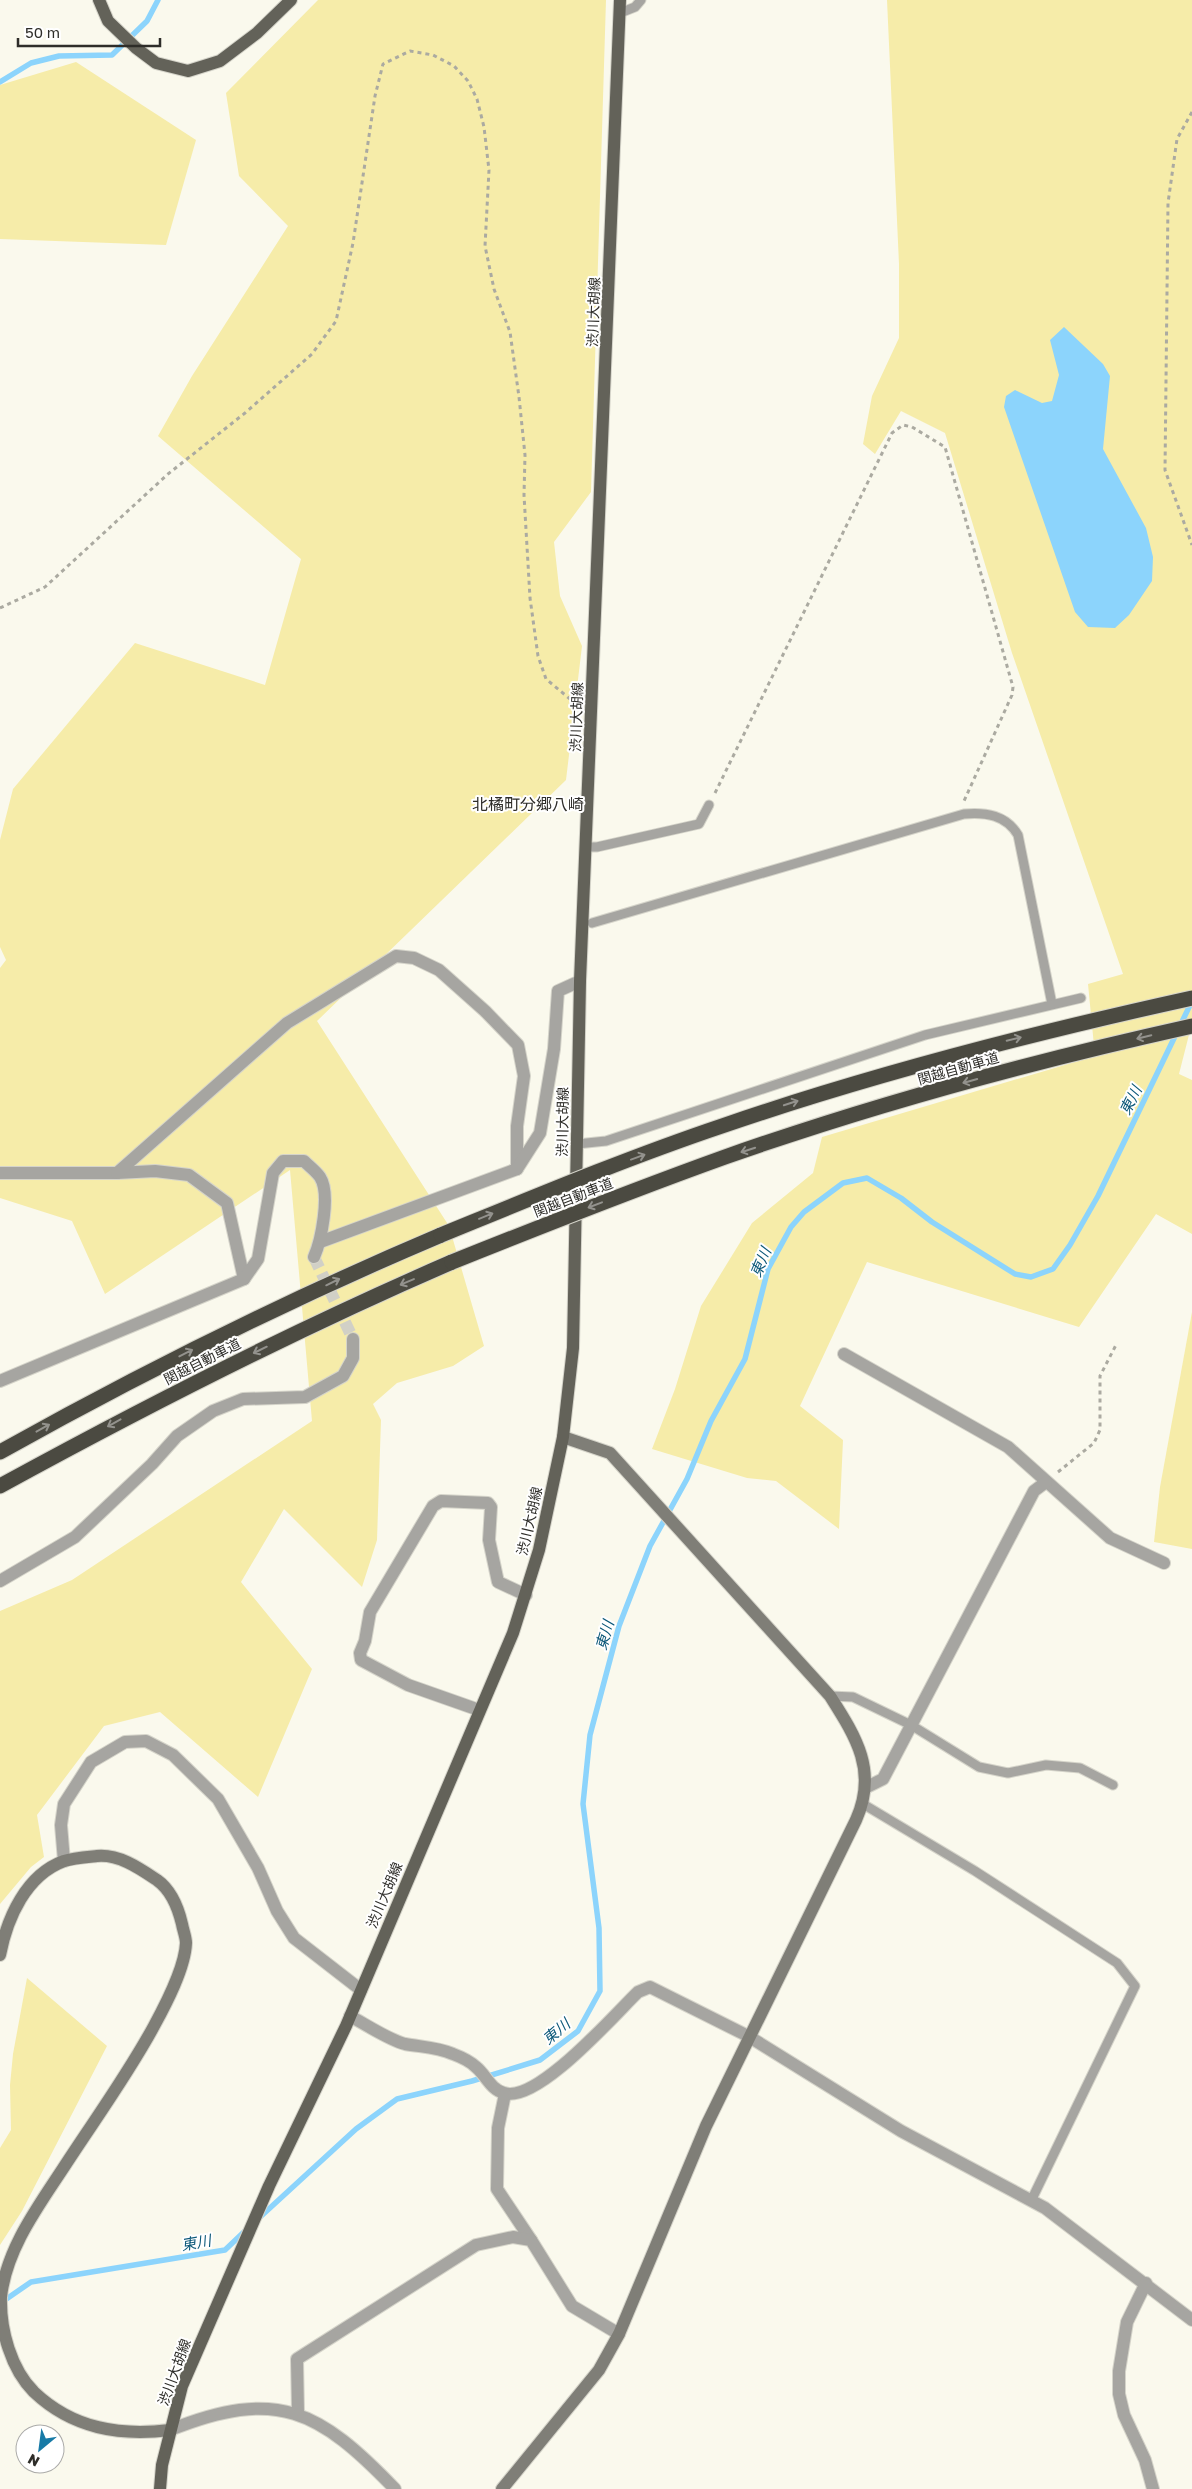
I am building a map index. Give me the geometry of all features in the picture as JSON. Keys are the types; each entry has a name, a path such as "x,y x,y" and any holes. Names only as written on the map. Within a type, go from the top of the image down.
{"highway":[{"name":"関越自動車道","path":"0,1452 105,1394 227,1332 354,1272 594,1173 721,1126 849,1085 981,1048 1192,998"},
{"name":"関越自動車道","path":"0,1486 121,1420 348,1307 452,1262 616,1197 846,1117 976,1079 1192,1026"}],"main road":[{"path":"99,0 108,22 136,48 156,63 188,71 220,61 257,33 292,0"},
{"name":"渋川大胡線","path":"160,2489 170,2430 182,2386 269,2186 350,2016 512,1633 526,1595 539,1550 563,1437 573,1348 580,981 620,6"}],"street":[{"path":"117,1173 287,1024 396,956 414,958 439,970 485,1011 518,1046 524,1076 516,1126 518,1168"},
{"path":"320,1242 518,1168 540,1133 554,1049 558,991 580,981"},
{"path":"0,1381 244,1278 258,1259 273,1173 283,1161 304,1160 321,1178 324,1200 320,1242 314,1258"},
{"path":"0,1173 117,1173 156,1170 189,1175 227,1203 244,1278"},
{"path":"0,1581 75,1537 152,1464 177,1436 213,1411 244,1399 305,1397 343,1376 353,1358 353,1339"},
{"path":"844,1354 1008,1447 1110,1538 1164,1563"},
{"path":"502,2489 599,2370 619,2334 706,2126 748,2036 863,1804 865,1788 863,1757 854,1735 830,1696 610,1454 563,1437"},
{"path":"865,1788 883,1779 1034,1492 1046,1482"},
{"path":"479,1710 408,1685 361,1660 360,1653 365,1640 370,1612 433,1506 441,1501 488,1502 491,1507 489,1540 498,1582 526,1595"},
{"path":"64,1861 61,1825 64,1804 91,1762 125,1742 146,1741 173,1755 218,1799 258,1868 277,1911 294,1938 361,1990"},
{"path":"0,1955 10,1919 23,1895 40,1875 64,1861 100,1855 122,1859 144,1871 165,1886 179,1911 186,1942 170,1996 141,2050 29,2220 10,2260 1,2297 3,2330 12,2358 23,2381 43,2401 84,2423 112,2432 139,2433 170,2430 200,2418 244,2410 275,2408 298,2413 323,2426 347,2443 395,2489"},
{"path":"350,2016 404,2044 417,2044 452,2053 477,2068 493,2087 505,2094 523,2090 561,2069 638,1992 650,1987 748,2036 902,2131 1045,2208 1146,2283 1192,2320"},
{"path":"505,2094 498,2128 497,2189 572,2306 619,2334"},
{"path":"298,2413 297,2359 476,2245 513,2237 531,2240"},
{"path":"1146,2283 1127,2322 1119,2371 1119,2394 1124,2415 1145,2460 1153,2489"}],"lane":[{"path":"620,6 635,7 641,0"},
{"path":"586,847 598,847 699,824 708,806"},
{"path":"592,923 964,814 984,812 1012,825 1018,835 1052,1004"},
{"path":"577,1144 606,1141 925,1035 1081,998"},
{"path":"830,1696 853,1697 911,1725 979,1767 1008,1773 1046,1765 1080,1768 1113,1785"},
{"path":"863,1804 975,1871 1117,1963 1135,1986 1031,2200"}],"path":[{"path":"0,608 45,588 168,474 246,413 312,354 336,321 353,243 375,96 383,64 410,51 433,55 454,66 468,81 477,99 484,127 489,170 486,246 494,289 510,332 519,397 525,456 524,496 530,598 538,656 546,679 590,716"},
{"path":"1192,112 1177,139 1168,203 1165,470 1192,545"},
{"path":"708,806 892,434 903,425 912,427 945,447 1013,687 1012,695 965,797 964,814"},
{"path":"1046,1482 1094,1443 1100,1430 1100,1376 1117,1342"}],"shaded area":[{"path":"318,0 606,0 591,492 554,542 560,596 582,646 566,780 317,1021 449,1226 484,1346 453,1366 397,1383 373,1404 381,1420 377,1540 362,1587 284,1509 241,1582 312,1669 258,1797 160,1712 104,1726 37,1815 44,1857 31,1867 0,1904 0,1611 72,1580 312,1421 290,1170 105,1294 72,1221 0,1198 0,968 6,960 0,947 0,840 13,789 135,643 265,685 301,559 158,436 192,376 288,226 239,176 226,93"},
{"path":"887,0 1192,0 1192,1023 1179,1074 1192,1080 1192,1234 1156,1214 1079,1327 867,1262 800,1406 843,1440 839,1529 776,1481 747,1478 652,1449 675,1389 701,1306 752,1223 813,1173 822,1137 1095,1056 1088,984 1123,974 1012,653 945,433 901,411 875,454 863,444 872,396 899,338 899,264"},
{"path":"76,62 196,140 166,245 0,239 0,85"},
{"path":"1192,1312 1192,1549 1154,1542 1160,1487"},
{"path":"27,1978 107,2046 22,2211 0,2245 0,2148 11,2130 10,2085 13,2054"}],"water":[{"path":"1064,327 1103,364 1110,376 1103,449 1146,528 1153,557 1152,581 1129,615 1115,628 1088,627 1075,612 1004,407 1006,396 1015,390 1042,403 1052,401 1059,375 1050,340"}],"waterway":[{"path":"0,82 31,63 59,56 112,55 147,21 158,0"},
{"name":"東川","path":"259,2218 356,2129 397,2099 472,2081 540,2060 578,2031 600,1991 599,1928 583,1804 590,1735 619,1626 650,1546 687,1479 711,1421 745,1359 768,1269 791,1227 804,1212 843,1183 867,1178 901,1198 932,1222 1015,1274 1031,1277 1053,1269 1070,1245 1098,1196 1192,1001"},
{"name":"東川","path":"2,2302 31,2282 225,2250 246,2230"}],"tunnel":[{"path":"314,1257 353,1339"}],"district":[{"name":"北橘町分郷八崎","path":"528,804"}]}
